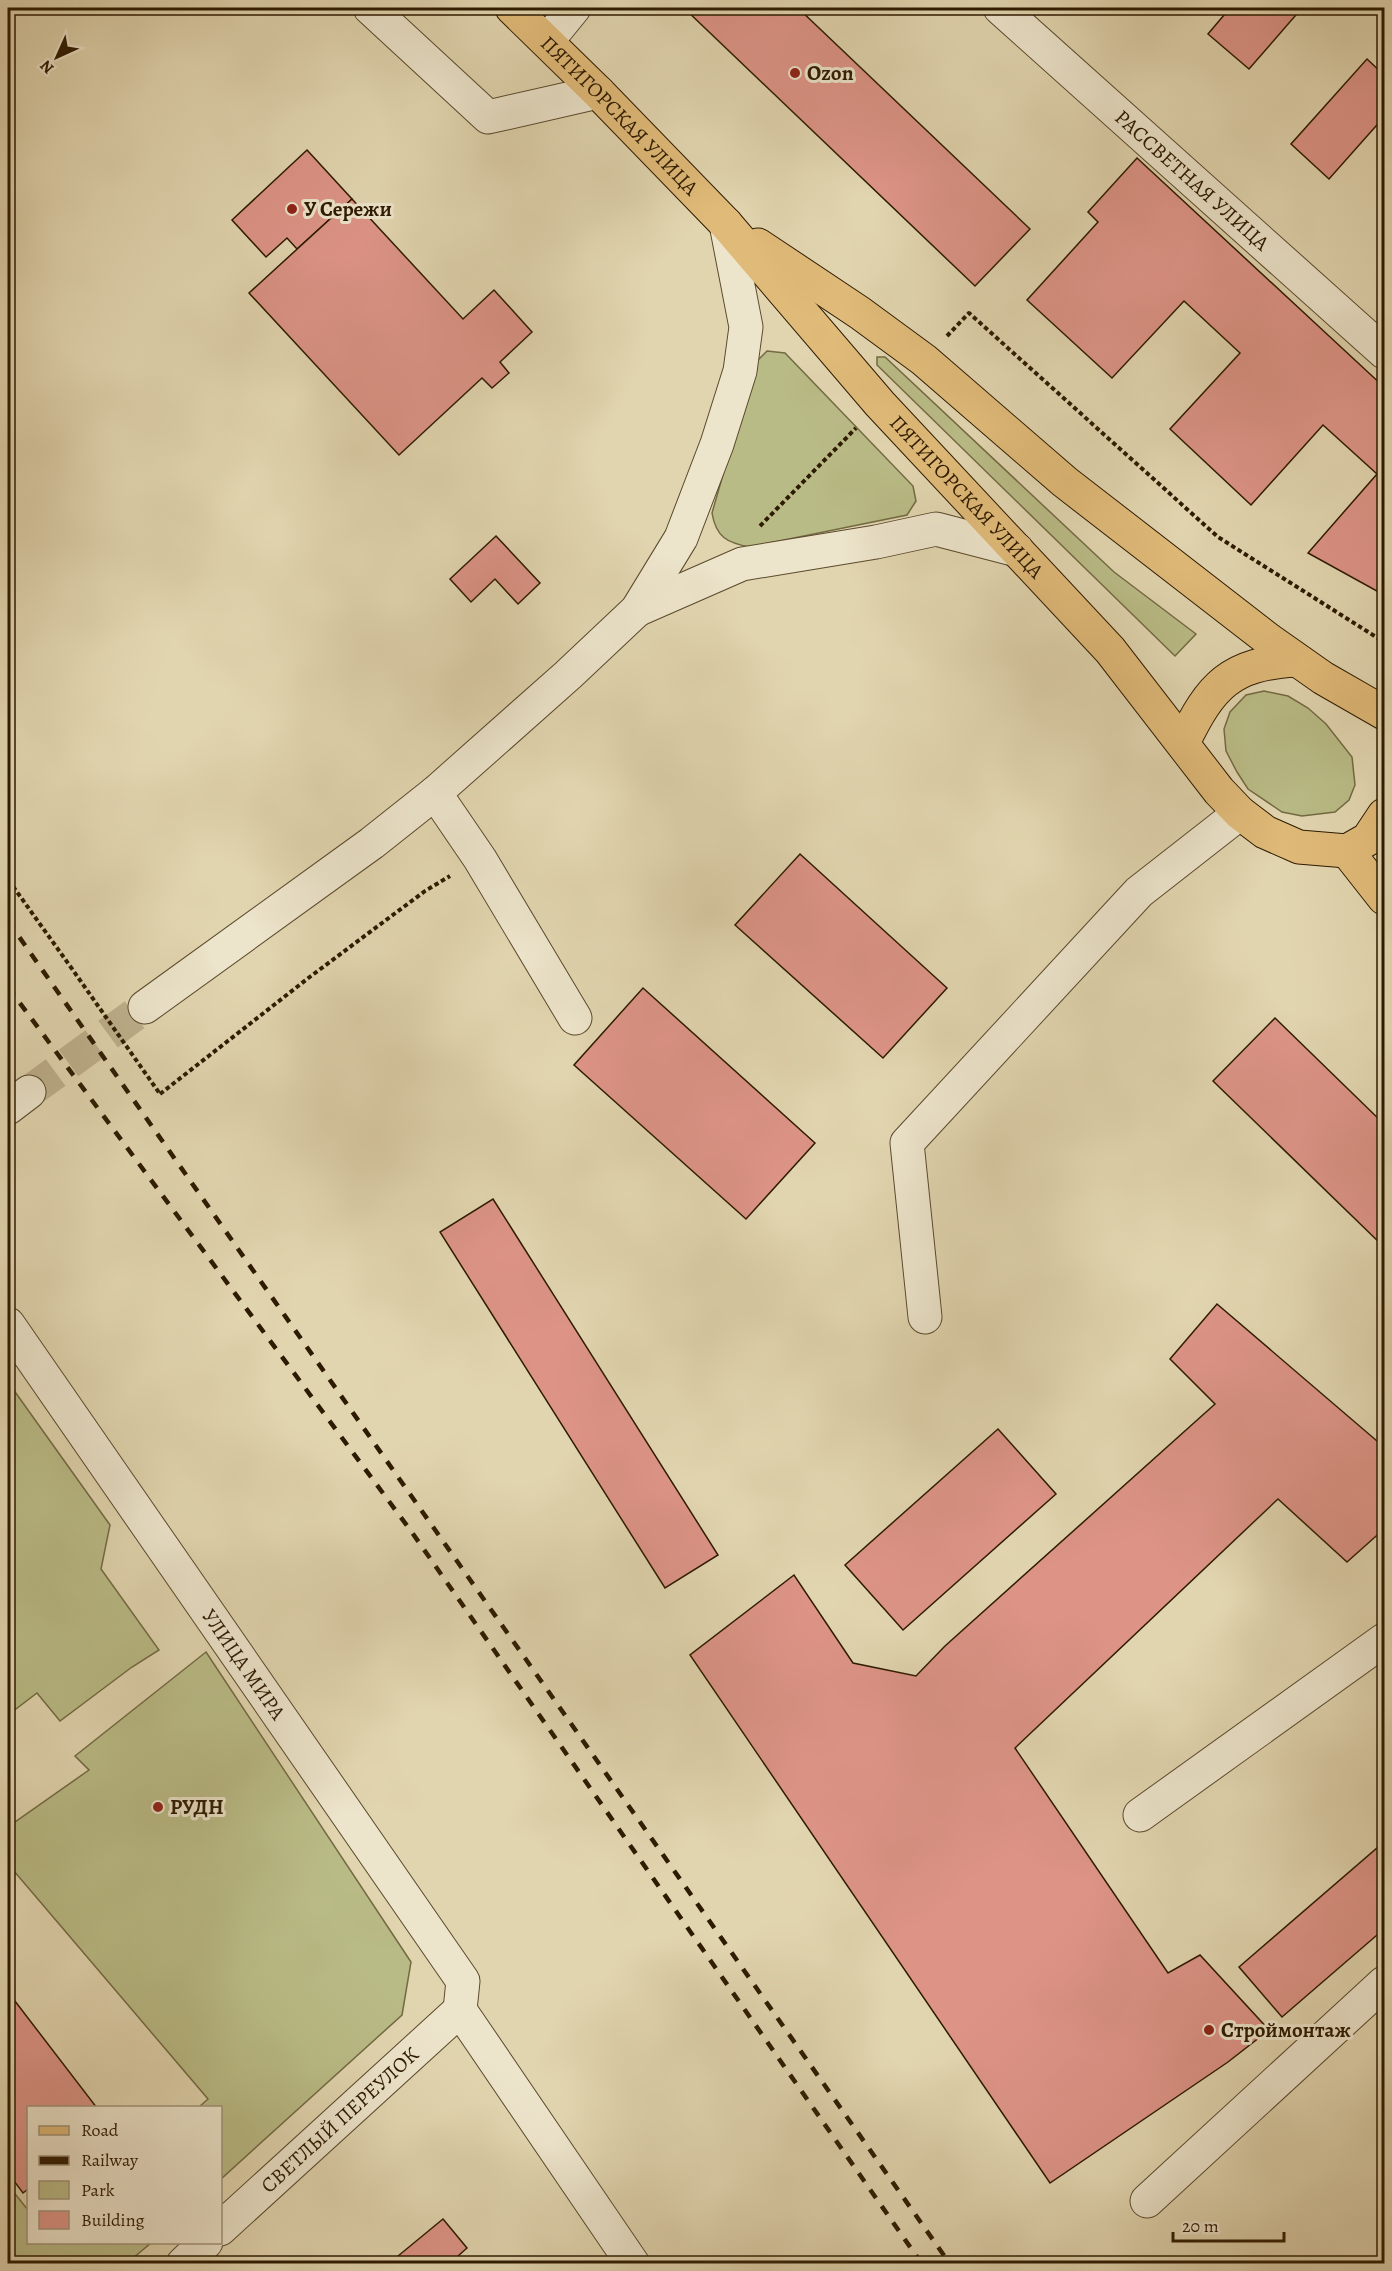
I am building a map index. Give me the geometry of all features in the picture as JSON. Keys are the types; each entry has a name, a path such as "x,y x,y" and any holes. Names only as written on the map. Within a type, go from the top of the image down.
{"main road":[{"name":"ПЯТИГОРСКАЯ УЛИЦА","path":"512,8 598,92 726,224 880,404 1110,651 1219,791 1240,813 1265,832 1299,847 1371,837"},
{"name":"ПЯТИГОРСКАЯ УЛИЦА","path":"726,224 860,313 924,360 1065,482 1296,660 1344,692 1384,713"},
{"path":"1183,743 1197,714 1214,690 1238,672 1266,662 1296,660"},
{"path":"1371,837 1384,898"}],"street":[{"path":"370,8 488,117 598,92"},
{"path":"547,42 574,8"},
{"name":"РАССВЕТНАЯ УЛИЦА","path":"1000,8 1384,352"},
{"path":"145,1007 372,843 435,793 568,675 637,610 681,538 717,444 740,371 746,327 726,224"},
{"path":"637,610 742,564 876,542 936,529 1017,550"},
{"path":"435,793 480,859 575,1018"},
{"path":"925,1317 907,1143 1139,892 1240,813"},
{"name":"УЛИЦА МИРА","path":"8,1324 463,1981 460,2010"},
{"path":"1140,1815 1384,1640"},
{"path":"1147,2201 1384,1983"},
{"path":"460,2010 633,2264"},
{"name":"СВЕТЛЫЙ ПЕРЕУЛОК","path":"222,2227 460,2010"},
{"path":"183,2264 204,2244"}],"path":[{"path":"924,360 969,313 1218,537 1384,642"},
{"path":"742,564 762,522 880,404"},
{"path":"8,889 12,885 160,1094 311,976 425,891 480,859"}],"green space":[{"path":"767,351 785,353 913,486 916,501 907,515 750,547 724,538 716,528 712,513 755,363"},
{"path":"877,357 885,357 1114,572 1196,634 1175,656 877,365"},
{"path":"1264,691 1288,696 1308,708 1326,724 1352,757 1355,785 1349,800 1335,812 1302,816 1282,812 1248,789 1237,772 1226,751 1224,729 1230,712 1246,695"},
{"path":"8,1382 110,1525 101,1569 159,1650 132,1667 60,1721 37,1693 8,1715"},
{"name":"РУДН","path":"206,1652 411,1962 402,2015 222,2178 222,2106 200,2106 208,2099 8,1864 8,1827 89,1770 75,1756"},
{"path":"8,2185 27,2209 27,2244 150,2244 127,2263 8,2263"}],"building":[{"path":"684,8 798,8 1030,229 975,286"},
{"path":"1230,8 1302,8 1249,69 1208,34"},
{"path":"1367,59 1384,75 1384,117 1329,179 1291,144"},
{"name":"У Сережи","path":"307,150 352,199 297,249 287,238 266,257 232,220"},
{"path":"1137,158 1384,387 1384,595 1308,553 1377,474 1323,425 1251,505 1170,429 1240,353 1184,301 1112,378 1027,300 1098,222 1088,212"},
{"path":"352,199 463,319 494,290 532,332 500,362 509,373 492,388 482,378 399,455 249,293"},
{"path":"496,536 540,583 518,604 495,579 471,602 450,579"},
{"path":"800,854 947,988 883,1058 735,925"},
{"path":"643,988 815,1143 746,1219 574,1065"},
{"path":"1275,1018 1384,1124 1384,1247 1213,1081"},
{"path":"493,1199 718,1555 665,1588 440,1232"},
{"path":"1217,1304 1384,1447 1384,1529 1347,1562 1278,1499 1015,1748 1168,1973 1200,1955 1269,2030 1228,2062 1050,2183 690,1655 794,1575 853,1663 916,1676 945,1646 1215,1404 1170,1359"},
{"path":"998,1429 1056,1494 903,1630 845,1565"},
{"path":"1384,1842 1384,1929 1282,2017 1239,1967"},
{"path":"8,1992 95,2106 27,2106 27,2190 23,2193 8,2173"},
{"path":"443,2219 467,2248 449,2264 404,2264 398,2256"}],"tunnel":[{"path":"29,1092 145,1007"}],"railway":[{"path":"8,921 950,2264"},
{"path":"8,987 411,1531 922,2264"}],"place":[{"name":"Ozon","path":"795,73"},
{"name":"У Сережи","path":"292,209"},
{"name":"РУДН","path":"158,1807"},
{"name":"Строймонтаж","path":"1209,2030"}]}
